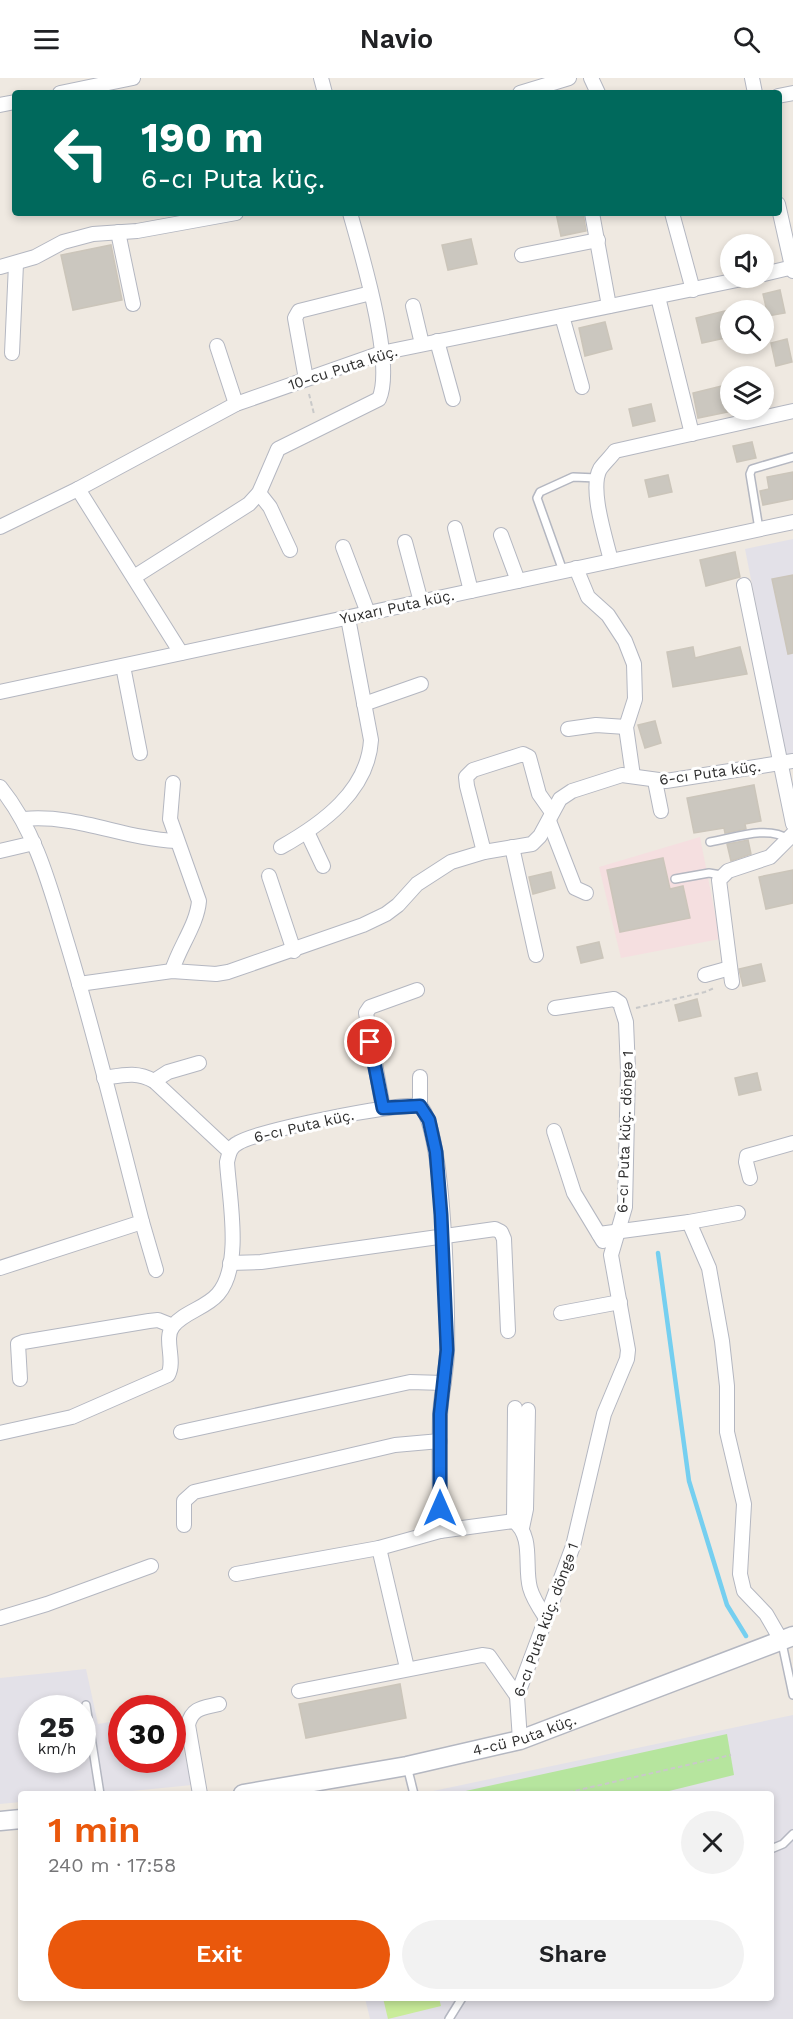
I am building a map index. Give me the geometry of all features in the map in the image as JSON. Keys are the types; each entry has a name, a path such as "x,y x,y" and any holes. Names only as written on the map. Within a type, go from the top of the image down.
{"street":[{"path":"75,90 133,78"},
{"path":"530,90 569,78"},
{"path":"0,267 16,264 63,242 93,234 217,216"},
{"path":"134,577 249,504 260,493 278,449 379,399 384,389 381,353 371,293 351,216"},
{"path":"593,216 609,306"},
{"path":"673,216 693,290"},
{"path":"774,272 793,268 781,216"},
{"path":"118,232 133,304"},
{"path":"522,255 598,240"},
{"path":"12,353 16,264"},
{"name":"10-cu Puta küç.","path":"1,524 78,489 236,404 381,353 720,284"},
{"path":"306,379 296,318 299,311 371,293"},
{"path":"658,297 692,434"},
{"path":"413,306 422,344"},
{"path":"562,316 582,387"},
{"path":"437,341 453,399"},
{"path":"217,346 236,404"},
{"path":"611,561 597,495 597,478 600,469 615,451 793,411"},
{"path":"78,489 181,654"},
{"path":"260,493 270,507 290,550"},
{"name":"Yuxarı Puta küç.","path":"0,692 793,522"},
{"path":"455,528 471,591"},
{"path":"501,535 518,581"},
{"path":"405,542 421,602"},
{"path":"343,547 368,613"},
{"path":"569,570 588,597 608,615 629,650 634,664 635,699 626,727 633,776"},
{"path":"744,585 787,762 793,824"},
{"path":"281,847 307,832 352,791 370,755 371,740 348,618"},
{"path":"123,666 140,753"},
{"path":"364,704 421,684"},
{"path":"568,729 606,724 626,727"},
{"path":"484,852 466,777 473,770 523,754 529,758 539,794 550,816 575,888 586,893"},
{"name":"6-cı Puta küç.","path":"80,984 172,971 216,974 294,951 386,915 435,870 484,852 532,844 540,836 560,799 572,791 613,777 633,776 655,781 787,762"},
{"path":"655,781 661,811"},
{"path":"172,971 182,942 198,912 199,901 170,819 173,783"},
{"path":"0,787 24,819 46,874 80,984 156,1270"},
{"path":"24,819 67,820 152,840 176,841"},
{"path":"307,832 323,866"},
{"path":"710,974 731,975 719,889 721,875 770,857 790,836"},
{"path":"0,851 34,843"},
{"path":"512,847 536,955"},
{"path":"269,876 294,951"},
{"path":"383,1108 366,1013 370,1007 417,990"},
{"path":"555,1008 614,999 620,1003 624,1012"},
{"name":"6-cı Puta küç. döngə 1","path":"520,1740 517,1696 582,1519 604,1414 627,1359 611,1254 625,1207 628,1070 624,1012"},
{"path":"154,1081 168,1072 198,1063"},
{"path":"0,1433 72,1418 168,1375 171,1370 170,1333 173,1326 218,1293 224,1285 232,1245 227,1162 229,1151 154,1081 143,1075 133,1074 104,1078"},
{"path":"420,1077 420,1106 429,1120 436,1152 447,1350 440,1441 440,1530"},
{"name":"6-cı Puta küç.","path":"229,1151 237,1144 262,1134 383,1108 420,1106"},
{"path":"555,1131 573,1193 611,1254"},
{"path":"750,1178 746,1162 747,1156 793,1143"},
{"path":"599,1234 738,1213"},
{"path":"0,1268 142,1222"},
{"path":"689,1222 709,1268 722,1341 727,1386 727,1432 744,1504 740,1574 744,1591 787,1638"},
{"path":"230,1263 261,1262 495,1229 501,1232 504,1239 508,1331"},
{"path":"561,1313 620,1302"},
{"path":"20,1379 16,1350 18,1344 23,1342 148,1321 158,1320 173,1326"},
{"path":"181,1432 410,1382 444,1383"},
{"path":"522,1409 518,1524 526,1536 530,1588 546,1618"},
{"path":"184,1525 184,1501 194,1492 395,1445 440,1441"},
{"path":"236,1574 379,1548 440,1530 518,1524"},
{"path":"379,1548 407,1668"},
{"path":"0,1618 151,1566"},
{"name":"4-cü Puta küç.","path":"261,1791 407,1766 520,1740 787,1638"},
{"path":"299,1691 482,1655 489,1656 517,1696"},
{"path":"199,1791 188,1725 190,1715 195,1710 219,1704"},
{"path":"0,1821 18,1819"}],"lane":[{"path":"759,529 750,474 752,469 793,457"},
{"path":"569,570 537,498 540,492 573,477 597,478"},
{"path":"710,842 767,832 778,832 790,836"},
{"path":"675,879 699,874 721,875"},
{"path":"787,1638 793,1695"},
{"path":"407,1766 413,1791"},
{"path":"96,1769 100,1791"},
{"path":"774,1848 783,1844 793,1834"},
{"path":"449,2019 460,2001"}],"path":[{"path":"306,379 318,429"},
{"path":"624,1012 713,989 710,974"},
{"path":"574,1791 731,1755"}],"shaded area":[{"path":"793,539 793,755 786,756 745,549"},
{"path":"700,837 720,939 621,958 599,867"},
{"path":"86,1669 92,1695 18,1695 18,1773 96,1773 96,1715 98,1724 108,1722 108,1773 186,1773 186,1761 192,1785 132,1791 18,1791 18,1802 0,1804 0,1678"},
{"path":"793,1715 793,2019 370,2019 366,2001 774,2001 774,1791 433,1791"}],"green space":[{"path":"727,1734 734,1775 669,1791 466,1791"},
{"path":"384,2001 440,2001 441,2006 388,2019"}],"building":[{"path":"557,216 584,216 586,231 561,236"},
{"path":"471,239 477,264 448,270 442,245"},
{"path":"111,245 122,300 73,310 61,255"},
{"path":"780,290 785,313 774,315 774,300 764,300 763,294"},
{"path":"720,312 720,339 702,343 696,318"},
{"path":"605,322 612,349 585,356 579,328"},
{"path":"787,339 792,362 776,366 774,342"},
{"path":"720,386 720,414 698,418 693,393"},
{"path":"651,404 655,421 633,426 629,409"},
{"path":"752,442 756,458 737,462 733,446"},
{"path":"793,472 793,499 763,505 760,491 769,489 767,477"},
{"path":"668,475 672,492 649,497 645,480"},
{"path":"735,552 740,577 706,586 700,560"},
{"path":"793,575 793,653 788,654 772,579"},
{"path":"693,647 695,658 740,647 747,674 673,687 667,652"},
{"path":"655,721 661,743 645,748 638,725"},
{"path":"754,785 761,821 745,824 746,829 725,833 724,828 694,833 687,798"},
{"path":"748,840 751,854 731,861 727,844"},
{"path":"663,858 670,889 683,886 690,918 620,932 607,870"},
{"path":"793,870 793,903 766,909 759,877"},
{"path":"551,872 555,888 533,894 529,877"},
{"path":"599,942 603,958 581,963 577,947"},
{"path":"761,964 765,981 743,986 739,969"},
{"path":"697,999 701,1016 679,1021 675,1005"},
{"path":"757,1073 761,1090 739,1095 735,1078"},
{"path":"400,1684 406,1718 306,1738 299,1704"}],"waterway":[{"path":"658,1253 689,1481 727,1605 746,1636"}],"route":[{"path":"370,1042 383,1108 411,1105 420,1106 426,1111 439,1171 447,1350 440,1414 440,1508"}]}
